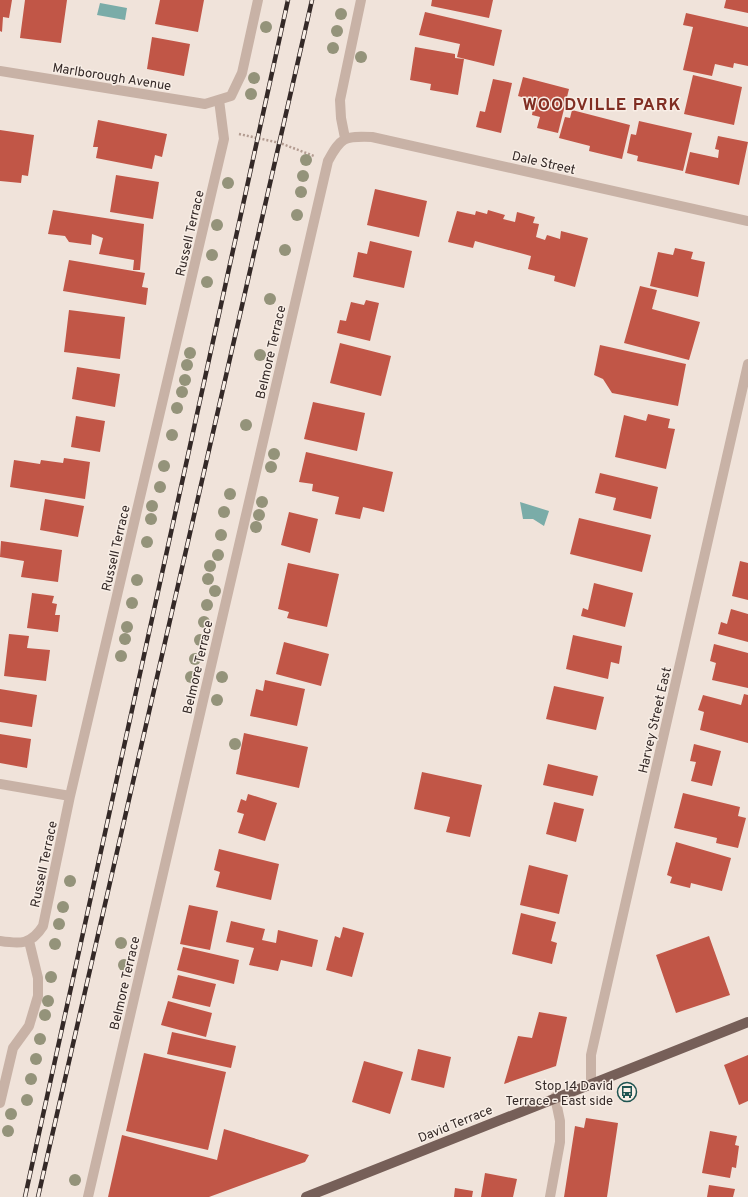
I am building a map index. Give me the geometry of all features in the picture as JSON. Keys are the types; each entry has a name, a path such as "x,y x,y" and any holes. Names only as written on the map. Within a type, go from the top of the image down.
{"main road":[{"name":"David Terrace","path":"306,1197 555,1097 748,1022"}],"street":[{"path":"219,100 231,96 242,73 258,0"},
{"path":"345,138 341,118 340,100 362,0"},
{"name":"Marlborough Avenue","path":"0,71 205,104 219,100"},
{"name":"Russell Terrace","path":"29,941 37,935 43,926 70,796 224,140 219,100"},
{"name":"Dale Street","path":"345,138 372,137 748,221"},
{"name":"Belmore Terrace","path":"88,1197 328,161 336,145 345,138"},
{"name":"Harvey Street East","path":"591,1083 591,1055 748,364"},
{"path":"0,784 70,796"},
{"path":"0,941 18,943 29,941 38,978 38,996 29,1026 13,1048 0,1103"},
{"path":"550,1197 560,1142 560,1121 555,1097"}],"path":[{"path":"236,133 280,142 328,161"}],"water":[{"path":"100,3 127,8 125,20 97,15"},
{"path":"520,502 549,511 544,526 533,519 523,519"}],"building":[{"path":"0,0 12,0 9,18 3,17 2,32 0,31"},
{"path":"25,0 67,0 61,43 20,38"},
{"path":"160,0 204,0 198,32 155,24"},
{"path":"432,0 493,0 489,18 431,6"},
{"path":"726,0 748,0 748,13 724,8"},
{"path":"425,12 502,30 494,66 457,57 460,44 419,35"},
{"path":"686,13 748,27 748,66 734,63 733,68 715,64 712,76 683,70 693,27 683,25"},
{"path":"152,37 190,44 184,76 147,69"},
{"path":"415,47 455,54 455,58 464,59 458,95 430,90 431,84 410,80"},
{"path":"693,75 742,87 734,125 684,114"},
{"path":"523,77 569,89 558,133 537,128 540,117 532,115 533,109 526,107 528,99 518,96"},
{"path":"493,79 512,83 501,133 476,127 480,111 485,112"},
{"path":"572,110 630,125 622,159 589,151 590,146 559,138 565,117 570,118"},
{"path":"98,120 167,134 162,157 155,155 152,169 96,158 98,147 93,147"},
{"path":"639,121 692,133 683,171 637,161 638,156 627,153 631,134 636,135"},
{"path":"0,130 34,135 28,176 22,175 21,183 0,181"},
{"path":"718,136 748,142 739,185 685,173 690,152 718,158 719,150 715,149"},
{"path":"116,175 159,182 153,219 110,212"},
{"path":"375,189 427,201 419,237 367,225"},
{"path":"53,210 144,224 140,270 133,270 134,260 99,254 103,238 92,234 91,245 69,242 65,236 48,234"},
{"path":"488,210 505,215 503,219 515,222 517,212 535,217 533,223 539,224 536,237 545,240 547,235 560,239 561,231 588,238 575,287 554,281 555,276 528,269 531,256 475,241 473,248 448,242 457,211 475,215 476,211 487,214"},
{"path":"370,241 412,251 404,288 353,277 358,252 367,254"},
{"path":"675,248 693,252 691,259 705,262 698,297 650,286 658,252 673,255"},
{"path":"69,260 145,273 142,287 148,288 146,305 63,291"},
{"path":"640,286 657,290 652,309 700,322 689,360 624,343"},
{"path":"366,300 379,303 370,341 337,333 340,320 346,321 351,302 364,305"},
{"path":"69,310 125,317 120,359 64,352"},
{"path":"340,343 391,356 381,396 330,383"},
{"path":"600,345 686,364 678,406 612,393 603,379 594,375"},
{"path":"77,367 120,374 115,407 72,399"},
{"path":"313,402 365,413 357,451 304,439"},
{"path":"648,414 670,419 668,428 675,429 666,469 615,457 624,415 646,421"},
{"path":"76,416 105,421 100,452 71,447"},
{"path":"306,452 393,472 384,512 363,507 360,519 335,514 339,497 312,491 313,484 299,482"},
{"path":"64,458 90,462 85,499 10,487 14,460 40,464 41,460 63,463"},
{"path":"600,473 658,487 651,519 613,510 616,498 595,493"},
{"path":"45,499 84,506 78,537 40,530"},
{"path":"289,512 318,519 310,553 281,545"},
{"path":"579,518 651,535 642,572 570,554"},
{"path":"1,541 62,550 58,582 21,577 24,561 0,557"},
{"path":"740,561 748,563 748,600 732,596"},
{"path":"288,563 339,574 327,627 287,618 289,612 278,609"},
{"path":"594,583 633,593 625,627 581,616 583,608 588,610"},
{"path":"32,593 54,596 52,603 57,604 55,615 60,615 58,632 27,628"},
{"path":"731,609 748,614 748,642 718,634 721,622 727,624"},
{"path":"9,634 29,636 27,648 50,650 46,681 4,676"},
{"path":"573,635 622,646 619,664 611,662 608,679 566,669"},
{"path":"284,642 329,654 321,686 276,674"},
{"path":"714,644 748,653 748,688 712,680 716,663 710,661"},
{"path":"265,680 305,689 297,726 250,716 256,689 263,691"},
{"path":"554,686 604,697 596,730 546,719"},
{"path":"0,689 37,695 32,727 0,722"},
{"path":"744,694 748,695 748,743 700,730 704,712 698,710 703,695 741,705"},
{"path":"244,733 308,747 299,788 236,774"},
{"path":"0,734 31,739 27,768 0,763"},
{"path":"694,744 721,751 712,786 691,781 696,762 690,761"},
{"path":"548,764 598,776 593,796 543,785"},
{"path":"422,772 482,785 470,837 446,832 450,817 414,809"},
{"path":"683,793 740,807 738,816 746,818 738,848 716,843 717,838 674,828"},
{"path":"248,794 277,803 265,841 238,833 244,814 237,812 241,799 246,801"},
{"path":"554,802 584,809 576,842 546,834"},
{"path":"676,842 731,858 722,891 691,883 690,888 670,883 672,877 667,875"},
{"path":"219,849 279,864 271,900 216,887 220,872 214,870"},
{"path":"529,865 568,875 559,914 520,905"},
{"path":"189,905 218,911 210,950 180,944"},
{"path":"521,913 556,922 551,941 557,943 552,964 512,954"},
{"path":"231,921 265,929 262,940 276,943 278,930 318,940 312,967 281,960 278,971 249,965 254,948 226,942"},
{"path":"343,927 364,933 352,977 326,970 335,936 340,938"},
{"path":"709,936 730,995 676,1013 656,955"},
{"path":"183,947 239,960 234,984 177,970"},
{"path":"178,975 216,984 210,1007 172,998"},
{"path":"168,1001 212,1013 206,1037 161,1025"},
{"path":"539,1012 567,1017 556,1066 504,1084 518,1036 532,1038"},
{"path":"172,1032 236,1046 231,1068 167,1054"},
{"path":"418,1049 451,1057 444,1088 411,1080"},
{"path":"144,1053 226,1072 208,1150 126,1131"},
{"path":"748,1055 748,1101 739,1105 724,1065"},
{"path":"364,1061 403,1072 390,1114 352,1102"},
{"path":"586,1118 618,1123 607,1197 564,1197 575,1126 584,1128"},
{"path":"224,1129 309,1155 305,1162 209,1197 108,1197 122,1135 217,1160"},
{"path":"710,1131 737,1136 735,1145 739,1146 736,1168 732,1167 730,1178 702,1173"},
{"path":"485,1173 517,1179 513,1197 481,1197"},
{"path":"709,1185 735,1189 733,1197 707,1197"},
{"path":"455,1188 473,1191 472,1197 454,1197"}],"railway":[{"path":"25,1197 288,0"},
{"path":"38,1197 312,0"}],"place":[{"name":"Stop 14 David Terrace - East side","path":"627,1092"}],"district":[{"name":"WOODVILLE PARK","path":"602,104"}]}
